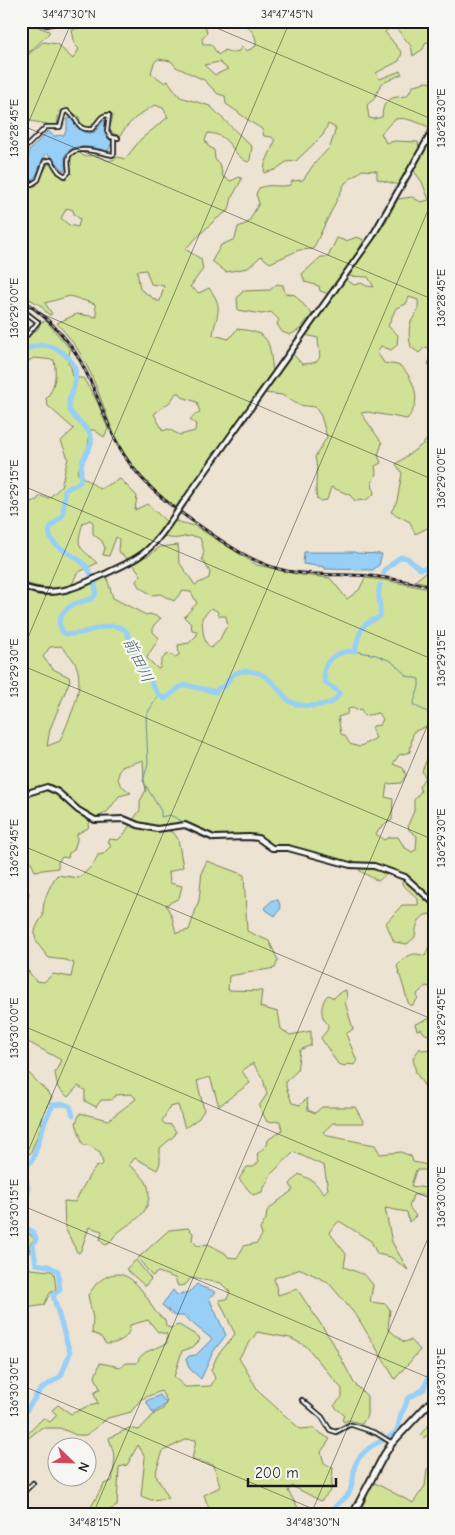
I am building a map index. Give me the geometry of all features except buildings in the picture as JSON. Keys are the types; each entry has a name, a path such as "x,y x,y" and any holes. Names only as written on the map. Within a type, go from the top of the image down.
{"highway":[{"path":"353,1514 374,1471 392,1443 434,1398"}],"street":[{"path":"21,23 36,22 47,25 61,21"},
{"path":"67,111 76,119 83,130 92,129 104,115 109,115 107,131 108,134 116,138 114,154 92,150 76,150 72,152 68,157 69,172 65,176 59,172 51,160 45,161 38,180 32,184 26,184 24,178 24,155 22,150 46,127 60,126 62,115 67,111"},
{"path":"21,586 33,590 55,592 74,588 130,562 144,553 154,543 372,238 434,128"},
{"path":"21,309 38,322 27,335 21,338"},
{"path":"21,795 47,787 58,792 78,810 95,820 119,818 157,829 185,825 214,838 258,838 272,848 288,848 350,865 374,866 405,878 434,903"},
{"path":"302,1400 322,1417 330,1430 336,1432 352,1425 376,1433 392,1443"},
{"path":"21,1503 25,1492 33,1483"}],"green space":[{"path":"82,21 204,21 207,33 202,39 203,44 211,44 218,55 225,50 231,53 239,51 241,47 247,51 256,46 254,34 240,21 434,21 434,44 426,42 423,49 413,56 411,46 397,29 388,29 385,32 402,53 399,61 376,73 380,79 400,71 402,74 381,84 374,99 367,105 369,118 382,117 384,106 388,100 407,96 414,85 426,82 434,83 434,124 431,128 400,118 394,120 381,133 386,143 395,141 418,142 419,149 399,185 377,179 377,171 362,170 345,183 313,249 299,250 270,263 261,256 248,268 226,272 212,261 221,245 235,239 238,227 248,223 259,203 256,194 259,188 290,185 292,181 303,180 314,164 330,147 336,128 328,124 323,135 296,161 286,162 275,170 264,173 265,164 275,141 272,137 264,136 262,129 226,104 225,96 218,94 204,80 176,67 171,61 158,59 154,63 151,73 165,83 168,81 180,97 210,106 252,147 248,162 238,155 222,137 208,133 205,140 208,146 214,150 215,159 220,165 223,177 231,181 239,177 242,179 232,197 229,210 215,220 185,249 201,259 203,269 190,287 199,293 209,288 217,301 218,311 213,335 229,339 237,329 248,330 263,336 267,340 271,353 273,372 177,508 148,483 129,461 113,431 83,358 57,323 77,314 97,317 95,304 70,296 45,303 52,314 49,315 40,305 21,294 21,183 23,185 36,186 48,164 51,164 62,177 66,178 71,173 70,157 73,153 79,152 83,156 95,156 109,161 118,157 125,159 141,139 168,117 163,108 155,105 135,118 120,136 114,134 109,129 113,116 110,112 102,114 91,127 81,128 79,117 68,109 59,111 57,126 31,121 28,116 22,116 21,105 24,101 21,93 21,57 29,54 43,42 57,44 73,59 79,49 75,45 72,30 83,26","holes":["219,62 228,69 215,75 204,65","67,208 73,210 74,214 80,219 78,227 69,225 61,218","146,270 151,284 164,286 160,301 157,301 140,289 137,271","176,393 180,393 182,397 197,402 200,413 194,415 190,420 196,424 195,431 180,435 168,429 163,431 154,414 171,401"]},
{"path":"21,26 36,26 49,31 49,33 31,51 21,54"},
{"path":"434,133 434,355 431,348 425,347 419,353 411,347 409,328 418,310 418,300 409,297 406,304 396,308 388,326 398,335 397,345 391,350 381,346 377,352 384,363 394,364 404,369 412,382 415,392 415,406 407,419 368,412 361,413 382,443 378,455 381,463 375,466 376,473 372,483 374,494 366,500 355,501 350,495 331,487 327,500 320,501 317,499 316,494 317,468 315,457 327,437 321,416 315,407 299,405 282,395 264,393 292,353 302,364 318,360 320,354 318,338 305,335 346,279 354,285 361,283 374,287 368,277 347,276 385,223 398,199 412,197 421,202 429,200 422,182 414,171"},
{"path":"357,237 364,240 329,294 320,291 319,286 305,282 302,274 321,257 328,257 337,238 346,241"},
{"path":"277,284 283,285 285,293 295,295 312,314 300,329 290,335 282,332 277,324 279,320 271,312 262,314 238,310 237,298 243,291 270,290"},
{"path":"46,321 70,349 68,363 71,367 73,378 83,378 97,401 108,429 104,437 94,430 90,430 88,448 77,473 100,489 120,479 137,496 135,510 147,504 167,522 146,548 127,559 118,551 119,539 116,537 109,556 103,555 105,548 102,541 93,534 93,522 90,520 83,523 79,537 80,546 97,563 77,573 71,587 57,588 40,587 21,581 21,505 37,500 40,496 49,498 61,487 68,458 61,441 74,429 48,406 46,399 55,376 54,360 34,358 21,365 21,341 38,329 40,323"},
{"path":"434,355 434,374 428,363"},
{"path":"434,431 434,525 415,534 410,522 391,512 397,501 402,473 396,464 423,444"},
{"path":"175,521 195,526 257,565 302,575 330,578 347,599 359,590 365,578 434,590 434,717 432,724 413,732 410,752 399,755 393,764 403,768 406,775 401,783 387,784 385,797 393,799 392,820 381,827 376,834 384,840 390,837 398,837 404,847 412,852 416,850 417,836 409,830 408,825 414,811 414,800 421,791 419,787 425,777 422,771 427,759 434,755 434,914 425,915 419,921 415,937 407,944 394,942 386,923 402,905 418,905 418,899 402,884 403,875 392,870 378,881 360,871 358,864 268,845 251,836 216,836 183,823 153,827 133,820 140,810 140,801 146,790 143,760 121,767 118,776 119,782 131,793 119,796 108,811 96,818 82,811 58,790 46,786 38,786 55,791 90,820 88,828 77,834 74,850 69,853 68,858 62,857 58,862 58,868 35,871 25,849 21,847 21,595 23,589 38,595 54,595 79,588 101,577 107,578 113,598 146,615 150,614 161,618 153,626 153,632 159,638 147,658 158,669 165,656 169,654 175,657 179,655 178,645 189,643 197,635 197,631 192,630 191,624 184,617 197,603 191,592 182,591 174,601 160,594 152,595 139,587 136,581 141,575 133,564 160,547 178,545 179,562 195,585 209,578 210,572 202,559 204,551 200,538 190,536 169,538 164,536","holes":["211,608 217,611 219,616 226,616 228,626 219,641 211,648 204,639 202,618","61,646 71,657 78,670 79,680 76,701 60,741 47,746 50,729 70,680 69,677 53,669 43,657 50,647","348,709 361,709 364,716 378,713 383,719 380,725 373,726 372,730 376,738 359,747 350,744 345,736 341,734 338,717 347,714"]},
{"path":"431,568 434,569 434,584 415,581"},
{"path":"131,823 157,831 166,830 174,833 178,839 183,867 169,872 170,883 182,886 179,898 166,905 172,917 176,933 189,930 199,900 202,871 207,861 244,875 247,931 269,941 278,960 275,968 229,976 228,990 262,991 260,1007 278,1012 281,1029 290,1035 311,1031 311,1045 300,1050 297,1071 286,1081 286,1087 292,1103 300,1105 307,1098 308,1110 315,1113 322,1107 355,1107 364,1123 333,1123 323,1132 328,1136 375,1145 380,1154 401,1152 411,1156 413,1162 428,1165 429,1170 416,1170 411,1186 434,1189 434,1195 413,1195 409,1207 416,1216 409,1222 407,1212 385,1208 392,1242 408,1270 391,1257 377,1254 371,1241 339,1221 329,1232 346,1254 344,1267 365,1275 373,1285 370,1302 386,1304 390,1310 388,1329 404,1342 411,1340 420,1350 395,1379 358,1318 328,1282 301,1269 274,1278 278,1295 297,1289 332,1341 354,1383 367,1396 367,1415 362,1424 349,1420 344,1422 342,1420 344,1415 334,1406 342,1397 342,1389 306,1346 290,1338 257,1332 239,1358 259,1392 300,1429 312,1428 330,1439 321,1452 324,1463 333,1468 331,1490 321,1501 292,1486 288,1491 302,1514 211,1514 204,1495 220,1487 214,1465 192,1460 196,1440 187,1439 163,1451 155,1474 169,1498 151,1500 141,1496 145,1457 138,1445 127,1465 119,1467 117,1506 102,1514 87,1514 104,1484 112,1481 115,1458 109,1438 129,1428 139,1430 154,1414 163,1409 167,1401 161,1391 141,1399 131,1412 108,1418 86,1435 76,1435 60,1428 41,1428 21,1444 21,1441 43,1418 50,1422 57,1415 52,1410 58,1405 71,1414 88,1406 98,1404 94,1393 100,1389 95,1377 100,1363 120,1367 127,1363 137,1363 139,1358 146,1352 167,1343 167,1334 158,1332 148,1320 130,1325 126,1337 115,1343 106,1344 100,1336 92,1333 93,1319 88,1295 97,1283 114,1274 126,1276 137,1284 155,1312 165,1320 166,1326 170,1328 179,1325 199,1337 200,1340 193,1347 182,1351 174,1377 185,1387 211,1386 215,1378 211,1370 217,1356 235,1334 219,1300 227,1299 230,1292 221,1283 191,1278 185,1285 178,1286 175,1278 158,1272 152,1276 138,1258 169,1230 188,1228 193,1233 192,1241 198,1246 208,1244 225,1253 228,1257 237,1258 244,1246 257,1243 262,1235 260,1229 266,1219 267,1211 293,1190 290,1184 299,1174 313,1181 324,1193 328,1189 324,1166 294,1152 271,1174 262,1192 253,1195 239,1179 247,1167 254,1167 259,1161 257,1154 267,1145 268,1140 282,1130 280,1121 267,1122 259,1106 267,1094 263,1079 253,1063 242,1071 250,1083 219,1106 210,1077 197,1081 204,1110 199,1118 185,1128 178,1105 170,1107 162,1121 165,1124 172,1125 176,1132 160,1148 160,1163 157,1170 135,1158 129,1165 148,1186 149,1196 143,1212 114,1236 110,1243 105,1245 100,1240 102,1231 89,1227 81,1250 79,1253 77,1252 65,1228 64,1201 75,1202 89,1176 97,1166 103,1164 100,1152 88,1145 83,1145 76,1123 80,1113 108,1120 136,1099 132,1094 116,1095 111,1100 101,1100 96,1107 85,1101 85,1090 78,1086 68,1097 58,1088 55,1073 61,1060 21,1038 21,962 36,981 44,982 53,974 71,977 74,963 49,958 37,943 36,929 43,916 47,894 57,875 79,878 93,865 98,855 103,854 111,846 108,841 110,839 118,840"},
{"path":"21,889 29,892 21,917"},
{"path":"434,942 434,995 430,987 426,986 417,994 418,998 413,1005 409,1005 397,966 410,955 425,956 429,946"},
{"path":"346,990 347,998 345,1002 353,1029 346,1034 357,1061 354,1065 347,1064 345,1066 338,1064 321,1038 328,1028 322,1014 322,1005 325,999 328,995 334,998"},
{"path":"428,1019 434,1019 434,1036 425,1034 421,1029 417,1030 415,1024"},
{"path":"420,1048 422,1050 434,1049 434,1082 428,1088 425,1087 416,1073 413,1058"},
{"path":"21,1065 52,1097 43,1115 40,1130 30,1154 21,1151"},
{"path":"21,1229 34,1239 29,1246 30,1253 21,1250"},
{"path":"136,1260 151,1279 145,1286 126,1269"},
{"path":"21,1263 31,1269 54,1273 56,1289 50,1293 44,1305 21,1309"},
{"path":"432,1421 434,1431 423,1438 420,1435"},
{"path":"434,1462 434,1514 359,1514 373,1482 413,1503 425,1486 427,1469"}],"water":[{"path":"71,118 80,130 86,133 95,132 105,120 105,135 112,142 108,151 86,147 74,148 66,154 65,170 47,154 42,160 35,177 32,180 29,179 27,171 29,151 48,131 54,136 64,135 67,129 67,119"},
{"path":"304,552 382,554 379,565 373,570 325,569 325,567 303,564"},
{"path":"273,900 278,900 281,908 275,916 266,910 265,907"},
{"path":"197,1284 216,1293 209,1298 226,1335 213,1352 201,1379 189,1368 186,1359 189,1356 196,1355 212,1339 183,1316 175,1316 162,1305 173,1290 177,1295 189,1292"},
{"path":"160,1395 166,1403 153,1413 146,1401"}],"waterway":[{"name":"前田川","path":"21,351 44,345 57,349 72,362 76,376 75,385 69,400 69,407 74,416 86,428 91,438 90,447 82,463 80,482 65,490 63,515 50,529 50,535 56,545 85,565 92,576 96,588 95,596 74,604 63,614 59,623 63,633 78,634 112,626 126,631 153,686 165,699 180,687 186,685 216,692 219,688 225,686 235,673 251,671 265,676 288,700 295,704 306,706 324,705 335,700 339,693 325,682 324,672 328,662 340,653 355,651 363,627 380,616 380,585"},
{"name":"前田川","path":"384,573 385,569 402,557 407,558 420,569 434,567"},
{"path":"355,651 376,655 391,661 407,676 419,679 419,687 413,705 434,715"},
{"path":"159,695 146,718 148,764 143,781 161,811 161,817 170,815 193,827"},
{"path":"193,830 195,834 214,842 224,839"},
{"path":"256,840 267,848"},
{"path":"21,1214 27,1200 28,1191 24,1177 25,1168 33,1159 45,1121 53,1105 64,1104 70,1106 73,1115"},
{"path":"21,1225 33,1232 36,1239 33,1245 36,1264 48,1266 58,1271 60,1290 53,1295 70,1353 61,1376 41,1389 21,1418"},
{"path":"387,1438 397,1430 407,1399 424,1389 434,1361"},
{"path":"331,1514 335,1507 349,1493 357,1460 369,1448 384,1440"}],"railway":[{"path":"21,299 50,322 74,350 90,380 116,441 132,467 152,489 187,517 241,553 275,568 308,574 378,577 434,587"}]}
